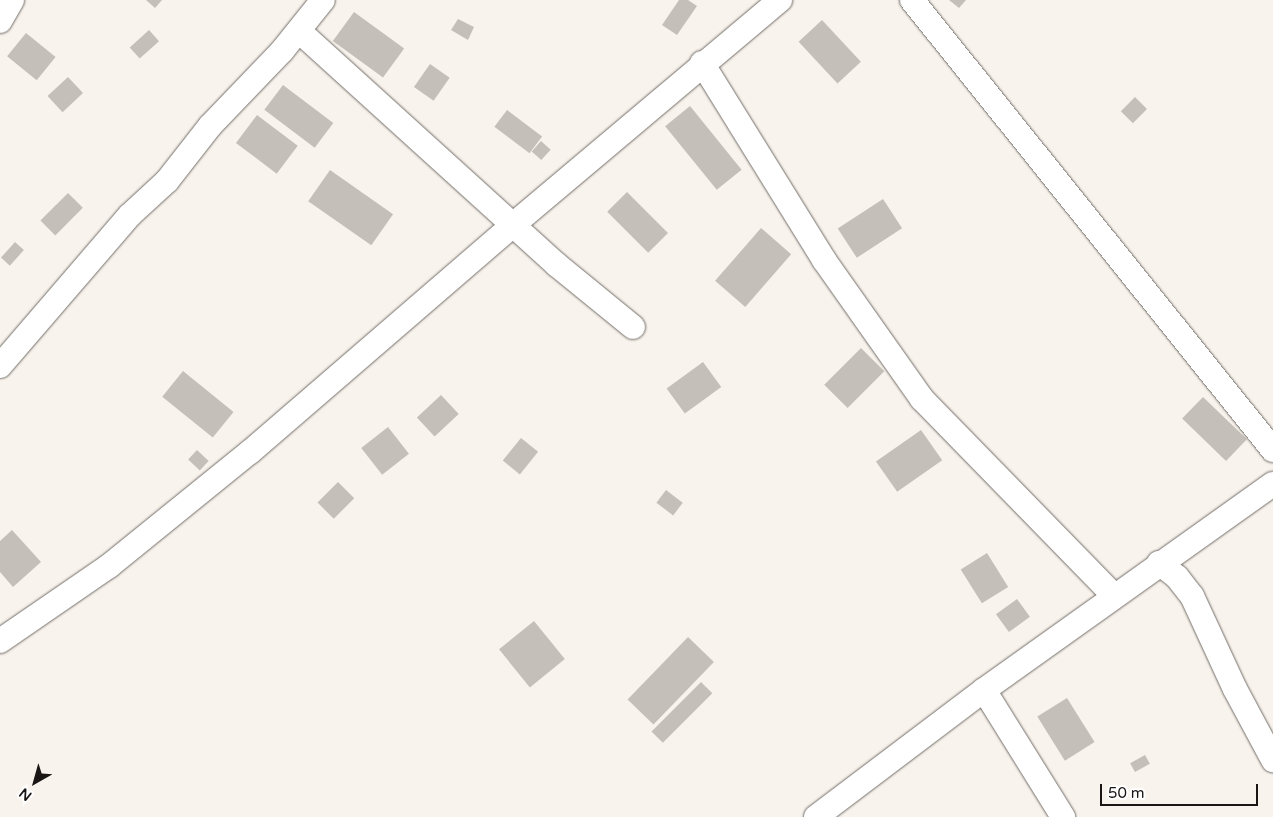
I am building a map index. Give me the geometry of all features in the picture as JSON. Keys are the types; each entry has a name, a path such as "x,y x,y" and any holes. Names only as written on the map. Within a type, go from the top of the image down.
{"street":[{"path":"0,21 12,0"},
{"path":"0,366 130,215 167,181 210,126 299,31 323,0"},
{"path":"0,641 109,566 250,452 702,63 780,0"},
{"path":"912,0 1273,450"},
{"path":"299,31 557,265 633,327"},
{"path":"702,63 824,260 922,399 1114,596"},
{"path":"816,817 984,690 1159,563 1273,484"},
{"path":"1159,563 1177,577 1192,596 1235,689 1273,760"},
{"path":"984,690 1063,817"}],"building":[{"path":"146,0 162,0 155,8"},
{"path":"679,0 688,0 697,6 677,35 662,25"},
{"path":"949,0 966,0 959,8"},
{"path":"354,12 404,48 383,78 333,41"},
{"path":"458,19 474,27 468,40 451,30"},
{"path":"822,20 861,62 837,84 799,42"},
{"path":"149,30 159,41 140,59 130,47"},
{"path":"26,33 56,57 37,80 7,56"},
{"path":"430,64 450,78 434,101 414,87"},
{"path":"68,77 83,93 63,112 48,96"},
{"path":"283,85 333,123 315,148 264,110"},
{"path":"1135,97 1147,109 1133,123 1121,111"},
{"path":"690,106 742,170 717,190 665,126"},
{"path":"507,110 542,136 530,153 494,127"},
{"path":"257,115 298,146 277,174 236,143"},
{"path":"541,141 551,150 541,160 532,151"},
{"path":"330,170 393,214 371,245 308,201"},
{"path":"627,192 668,233 648,253 607,212"},
{"path":"68,193 83,208 55,235 40,221"},
{"path":"883,199 902,228 857,258 838,228"},
{"path":"761,228 791,254 745,307 715,281"},
{"path":"15,242 24,250 10,266 1,258"},
{"path":"861,348 884,371 848,408 824,385"},
{"path":"703,362 721,387 685,414 667,388"},
{"path":"183,371 234,412 213,438 162,397"},
{"path":"441,395 459,414 435,437 417,418"},
{"path":"1203,397 1247,439 1226,461 1182,419"},
{"path":"388,427 409,454 382,475 361,448"},
{"path":"921,430 942,460 897,492 876,462"},
{"path":"521,438 538,452 520,474 503,461"},
{"path":"197,450 209,461 200,470 188,460"},
{"path":"338,482 354,498 334,519 317,503"},
{"path":"666,490 683,503 673,515 656,503"},
{"path":"12,530 41,562 13,587 0,572 0,541"},
{"path":"987,553 1008,587 982,603 961,569"},
{"path":"1017,599 1030,617 1009,632 996,614"},
{"path":"534,621 565,659 530,687 499,649"},
{"path":"688,637 714,662 653,725 628,700"},
{"path":"701,682 712,693 663,743 652,731"},
{"path":"1067,698 1095,742 1065,761 1037,717"},
{"path":"1145,755 1150,764 1135,772 1130,763"}]}
